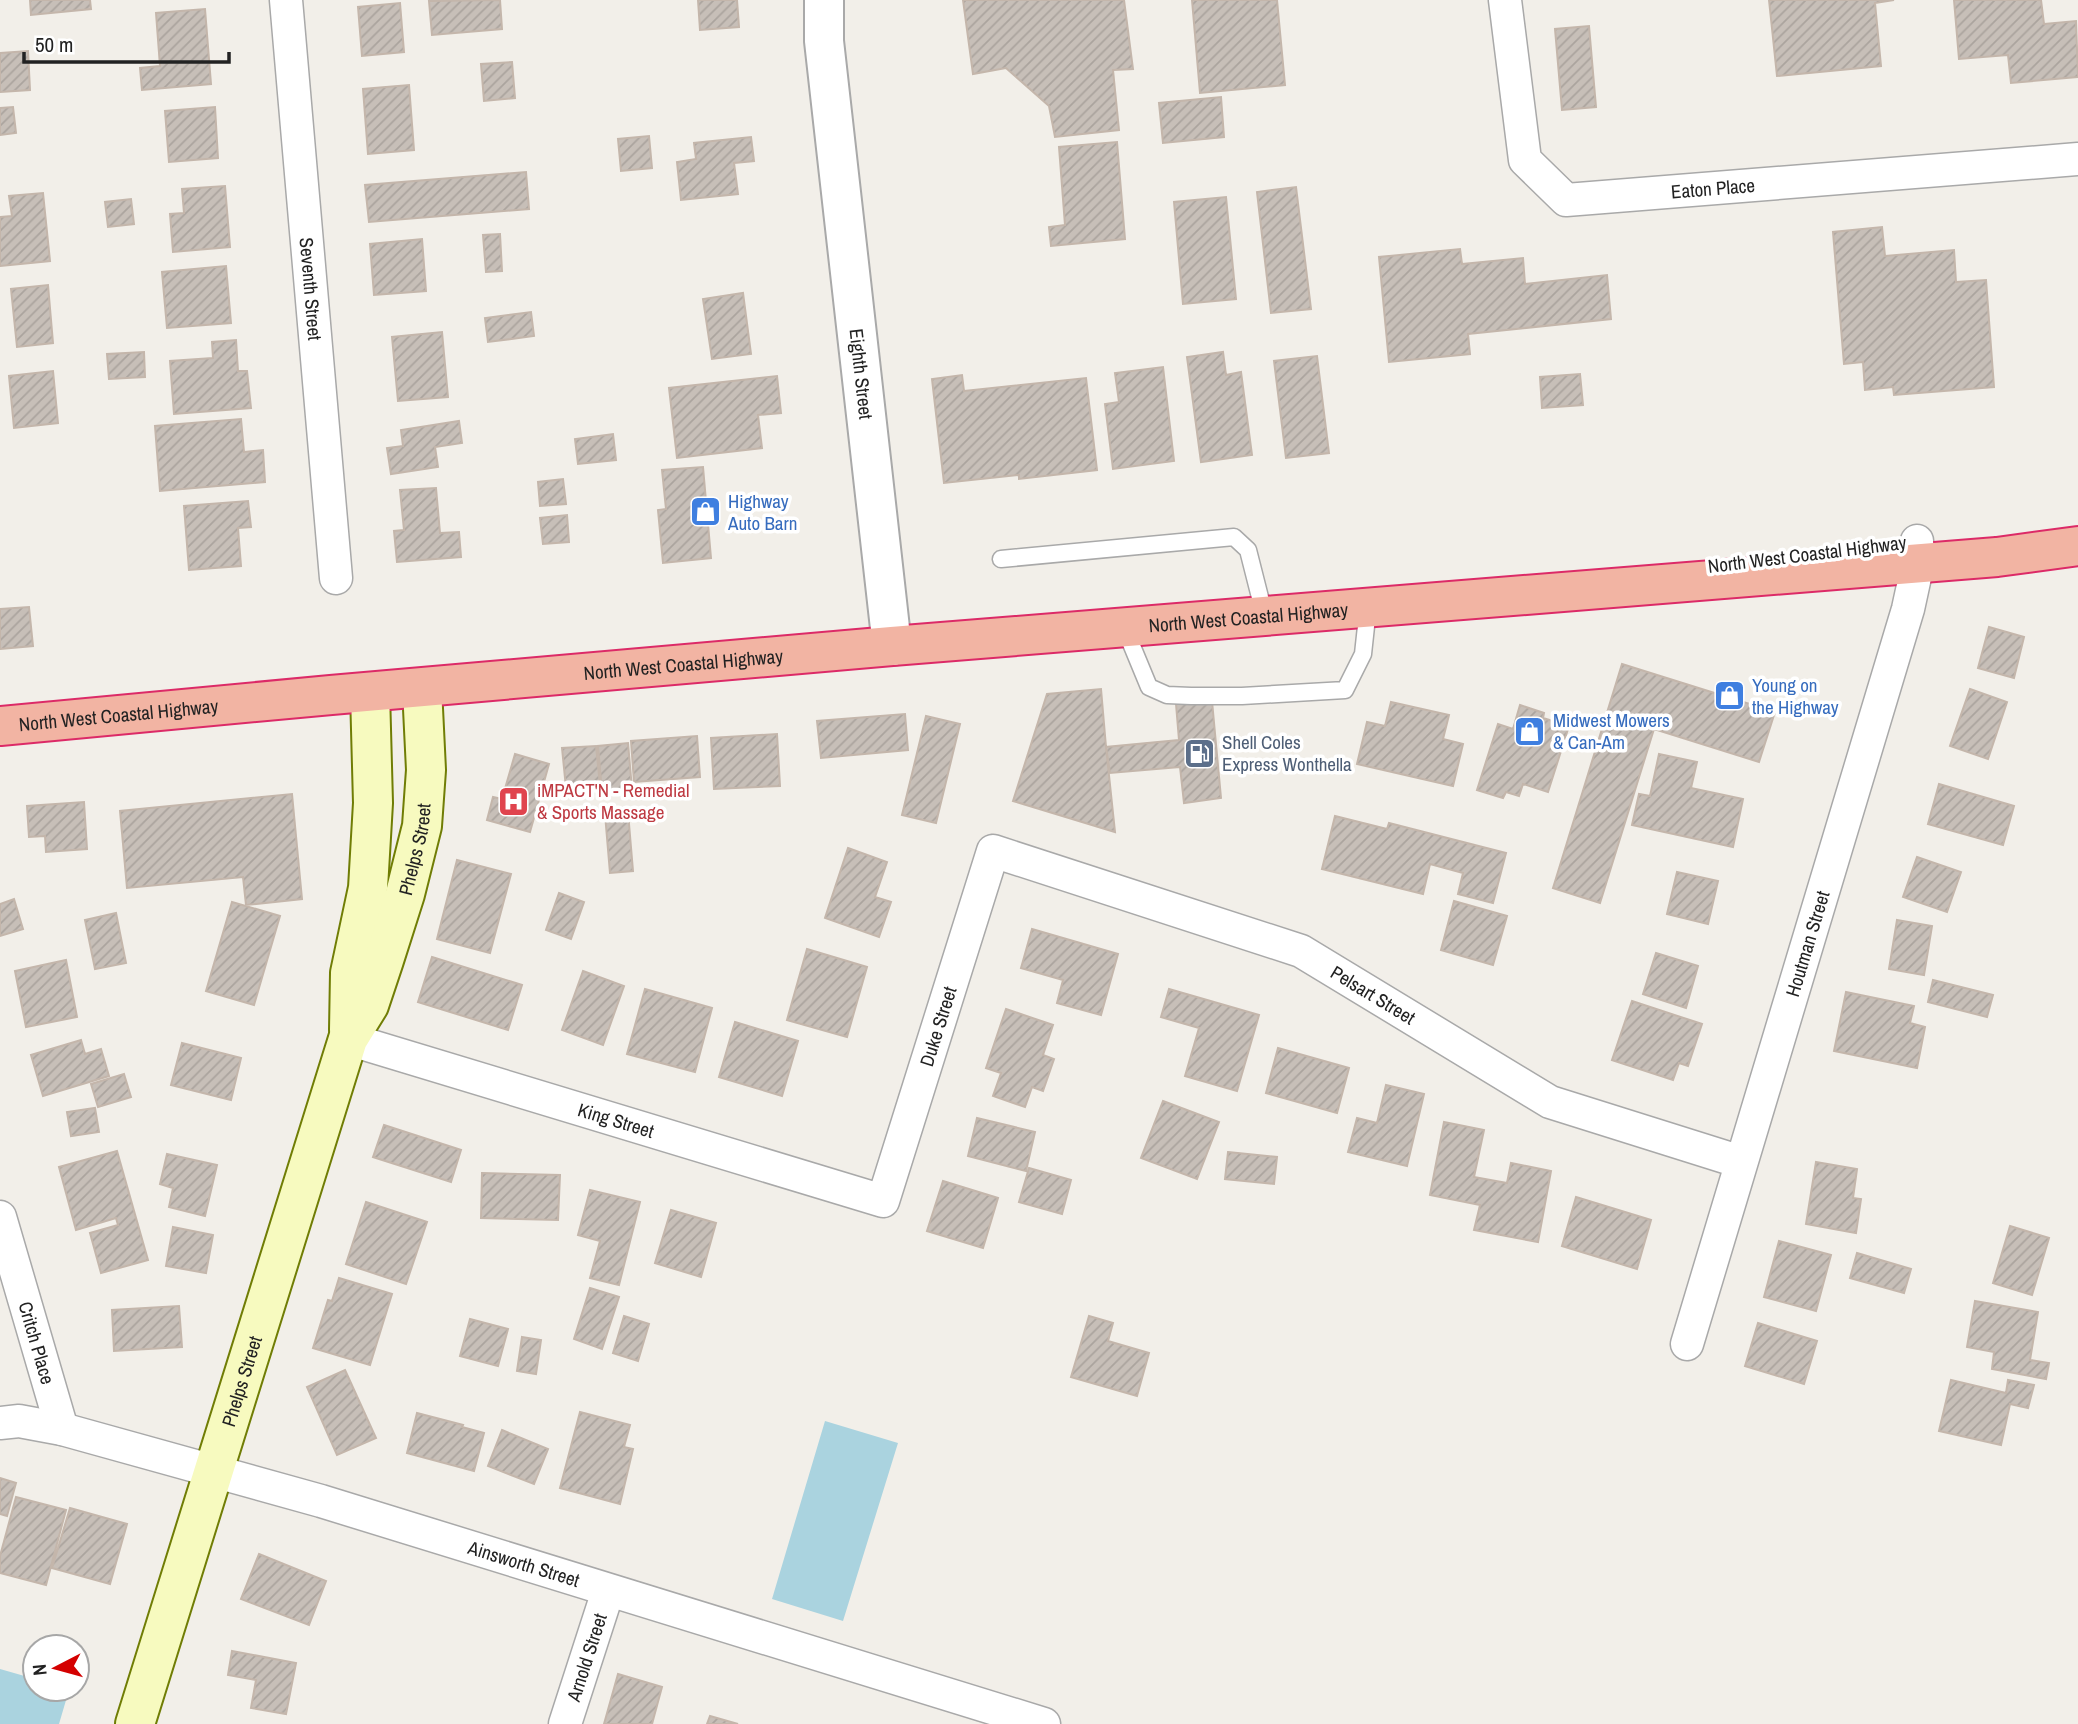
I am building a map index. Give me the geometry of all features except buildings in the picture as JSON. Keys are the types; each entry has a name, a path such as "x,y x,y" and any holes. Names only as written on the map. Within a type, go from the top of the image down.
{"highway":[{"name":"North West Coastal Highway","path":"0,726 892,646 1368,608 1918,552 1999,533 2078,522"},
{"name":"North West Coastal Highway","path":"1918,552 1997,556 2078,546"}],"main road":[{"name":"Phelps Street","path":"135,1724 348,1040 369,1005 404,894 422,826 426,770 422,688"},
{"name":"Phelps Street","path":"348,1040 350,973 368,888 373,803 370,692"}],"street":[{"name":"Seventh Street","path":"286,0 336,578"},
{"name":"Eighth Street","path":"824,0 824,41 892,646"},
{"name":"Eighth Street","path":"831,103 848,0"},
{"name":"Eaton Place","path":"1505,0 1525,160 1566,200 2078,159"},
{"name":"Houtman Street","path":"1687,1344 1908,609 1918,552"},
{"name":"Pelsart Street","path":"993,851 1301,951 1550,1102 1741,1163"},
{"name":"Duke Street","path":"883,1201 993,851"},
{"name":"King Street","path":"348,1040 883,1201"},
{"name":"Critch Place","path":"0,1217 62,1429"},
{"name":"Ainsworth Street","path":"0,1423 19,1421 62,1429 321,1501 1044,1724"},
{"name":"Arnold Street","path":"565,1724 608,1591"}],"lane":[{"path":"1001,559 1234,537 1248,550 1265,617"},
{"path":"1125,628 1149,687 1167,695 1242,696 1345,690 1363,654 1368,608"}],"water":[{"path":"825,1421 898,1443 843,1621 772,1599"},
{"path":"0,1669 21,1675 21,1703 65,1703 59,1724 0,1724"}],"place":[{"name":"Highway Auto Barn","path":"705,512"},
{"name":"Young on the Highway","path":"1729,696"},
{"name":"Midwest Mowers & Can-Am","path":"1530,731"},
{"name":"Shell Coles Express Wonthella","path":"1199,753"},
{"name":"iMPACT'N - Remedial & Sports Massage","path":"514,801"}]}
